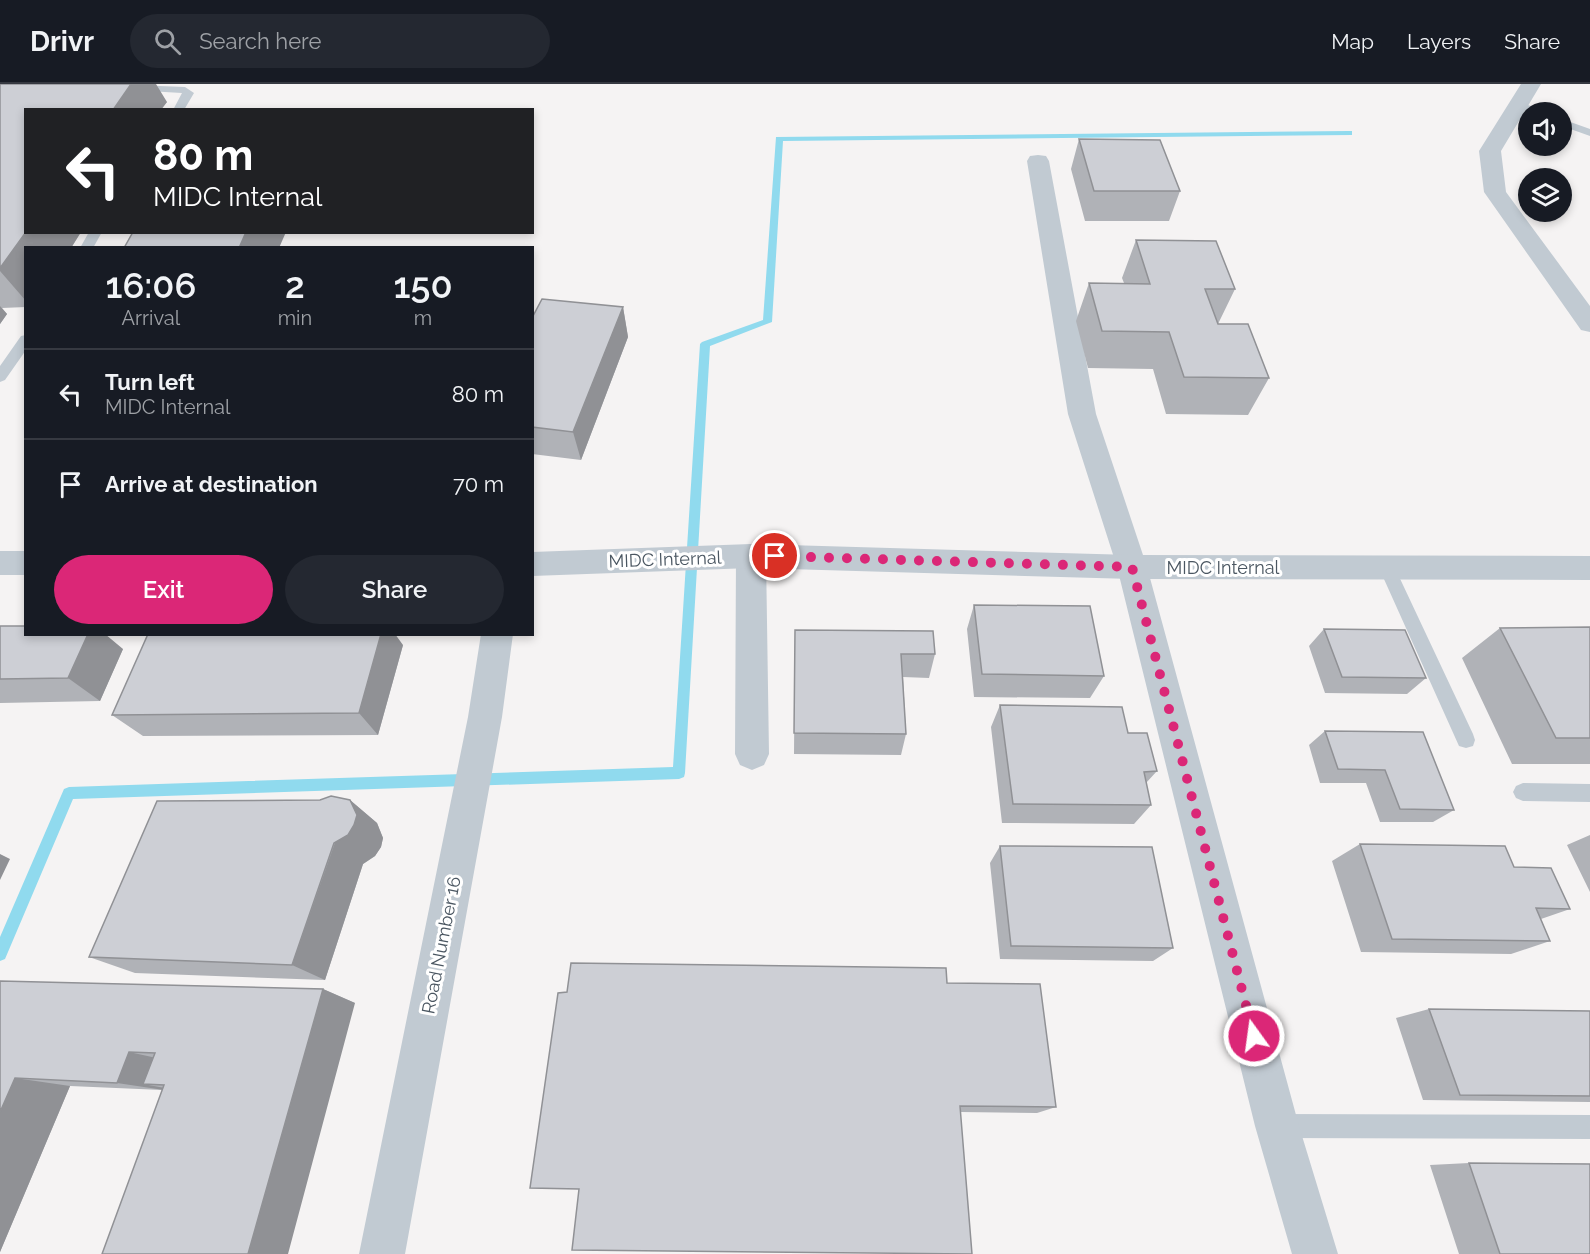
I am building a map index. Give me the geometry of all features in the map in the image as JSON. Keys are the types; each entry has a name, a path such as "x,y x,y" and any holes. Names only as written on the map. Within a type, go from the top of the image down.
{"street":[{"path":"1530,102 1531,84"},
{"path":"1518,121 1490,151 1495,192 1590,324"},
{"path":"1038,161 1082,414 1132,567 1277,1126 1315,1254"},
{"path":"751,556 752,754"},
{"name":"MIDC Internal","path":"534,564 751,556 1132,567 1590,568"},
{"path":"0,563 24,563"},
{"name":"Road Number 16","path":"382,1254 485,717 497,636"}],"lane":[{"path":"119,87 185,90 189,93 179,108"},
{"path":"1572,126 1590,133"},
{"path":"0,377 24,342"},
{"path":"1387,568 1466,740"},
{"path":"1523,792 1590,793"},
{"path":"1277,1126 1590,1127"}],"building":[{"path":"0,84 131,84 114,108 24,108 25,234 0,268"},
{"path":"1079,139 1160,140 1180,191 1094,191"},
{"path":"132,234 245,234 240,246 125,246"},
{"path":"1136,240 1216,241 1235,289 1205,289 1218,324 1248,324 1269,378 1184,377 1169,332 1102,331 1089,283 1150,284"},
{"path":"542,299 623,307 573,432 534,427 534,314"},
{"path":"974,605 1090,606 1104,676 982,674"},
{"path":"0,626 24,626 24,636 87,636 68,678 0,679"},
{"path":"1590,627 1590,738 1556,738 1500,628"},
{"path":"1324,629 1405,630 1426,678 1342,677"},
{"path":"795,630 933,631 935,654 901,654 906,734 794,733"},
{"path":"147,636 380,636 359,713 112,715"},
{"path":"1000,705 1122,707 1128,733 1147,733 1157,771 1144,772 1151,805 1013,804"},
{"path":"1325,731 1423,732 1454,810 1400,809 1385,770 1338,769"},
{"path":"331,796 350,800 357,815 348,835 334,843 292,965 89,957 157,801 320,800"},
{"path":"1360,844 1505,846 1514,867 1551,868 1570,909 1536,908 1550,941 1392,939"},
{"path":"1000,846 1152,847 1173,948 1011,946"},
{"path":"571,963 946,968 947,983 1040,984 1056,1107 960,1106 972,1254 572,1250 579,1189 530,1188 558,993 567,992"},
{"path":"0,981 323,989 248,1254 102,1254 164,1085 143,1084 155,1053 129,1052 117,1083 15,1078 0,1112"},
{"path":"1429,1009 1590,1011 1590,1096 1460,1095"},
{"path":"1469,1163 1590,1164 1590,1254 1500,1254"}],"waterway":[{"path":"0,954 69,793 679,773 705,344 767,322 779,139 1349,133"}],"route":[{"path":"775,556 1132,567 1254,1036"}]}
